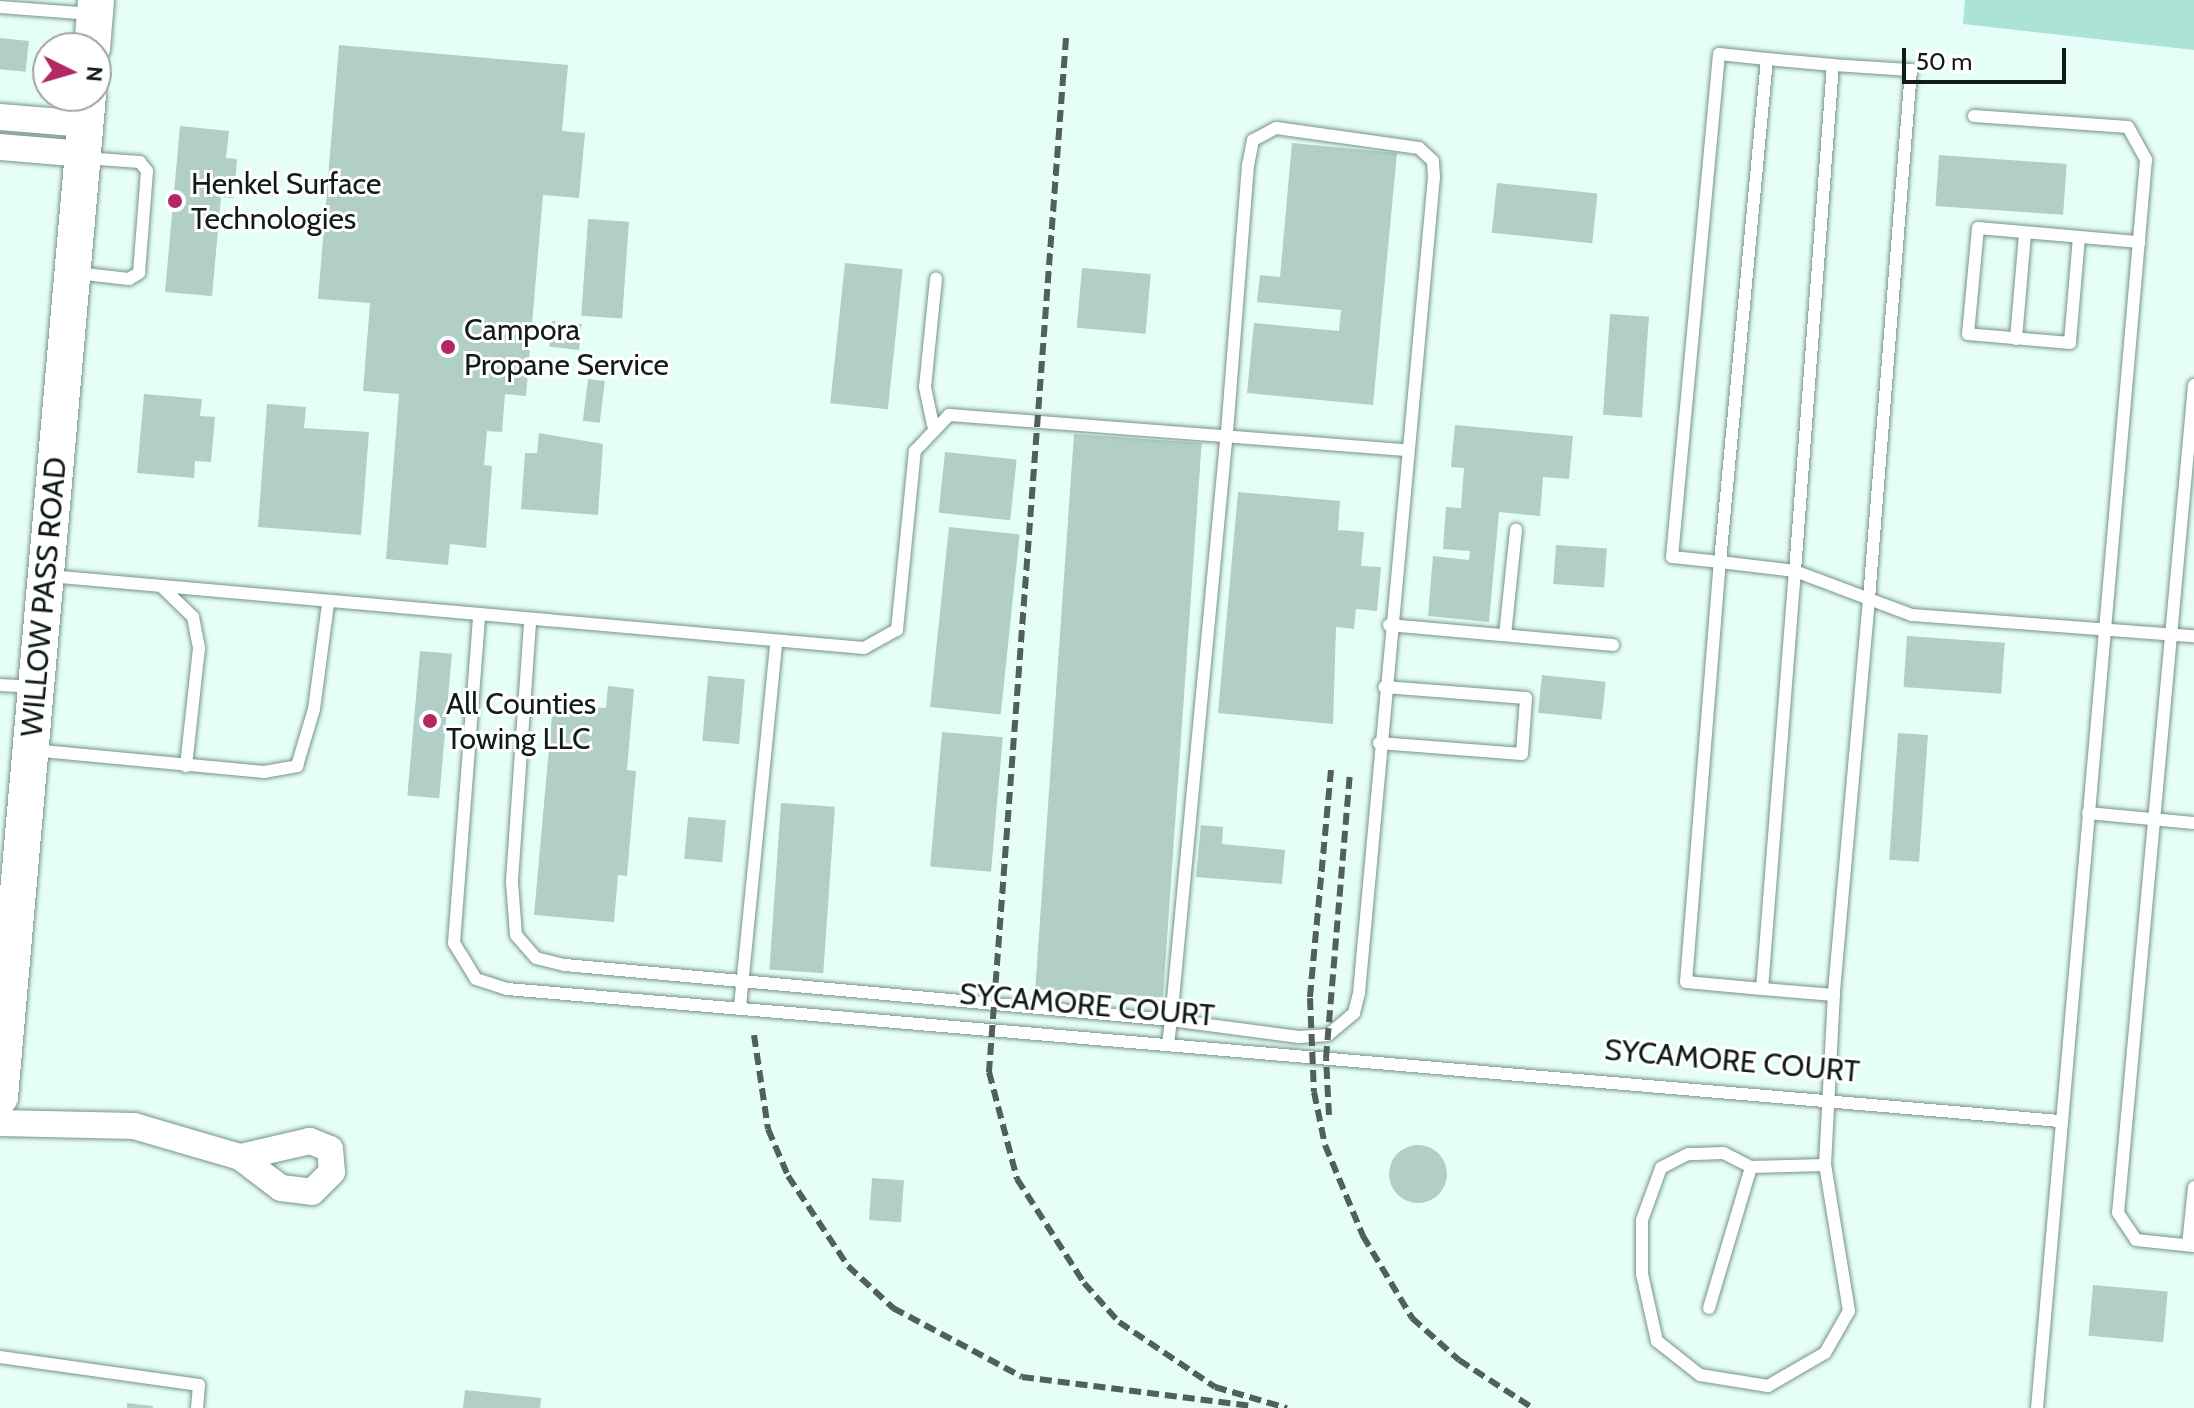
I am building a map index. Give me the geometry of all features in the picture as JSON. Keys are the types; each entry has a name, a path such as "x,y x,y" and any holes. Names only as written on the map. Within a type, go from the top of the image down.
{"main road":[{"name":"WILLOW PASS ROAD","path":"0,1097 9,884 30,750 85,133"}],"street":[{"path":"0,117 85,133"},
{"path":"0,147 85,133"},
{"path":"0,1123 134,1126 240,1157"}],"lane":[{"path":"0,7 95,21"},
{"path":"1825,1165 1751,1167 1723,1153 1688,1154 1661,1168 1642,1220 1642,1274 1657,1341 1700,1375 1768,1386 1825,1353 1849,1311 1825,1165 1831,1101 1834,995 1869,599 1911,70 1719,54 1672,557 1795,571 1869,599 1912,615 2194,636"},
{"path":"1767,59 1720,562 1686,982 1834,995"},
{"path":"1762,989 1833,65"},
{"path":"1974,116 2128,127 2146,160 2037,1408"},
{"path":"530,623 512,882 516,935 536,958 565,965 1171,1020 1310,1037 1328,1035 1354,1013 1403,450 1433,161 1419,148 1276,128 1253,140 1248,165 1227,431 1171,1020 1168,1045"},
{"path":"72,273 129,279 139,273 146,164 85,133"},
{"path":"2079,237 2070,343 1968,334 1978,228 2139,242"},
{"path":"2016,339 2025,233"},
{"path":"933,425 925,387 936,279"},
{"path":"2194,385 2118,1213 2136,1240 2191,1245 2194,1187"},
{"path":"46,576 530,623 864,648 897,630 915,451 933,425 949,415 1227,431 1403,450"},
{"path":"1505,635 1516,530"},
{"path":"162,587 193,617 199,648 186,766"},
{"path":"30,750 264,772 297,766 314,709 328,604"},
{"name":"SYCAMORE COURT","path":"479,618 454,943 476,979 507,989 740,1006 2060,1121"},
{"path":"1389,625 1613,645"},
{"path":"740,1006 776,643"},
{"path":"0,685 36,688"},
{"path":"1379,743 1522,754 1526,698 1384,687"},
{"path":"2088,813 2194,823"},
{"path":"1709,1308 1751,1167"},
{"path":"0,1357 199,1385 197,1408"}],"green space":[{"path":"1965,0 2194,0 2194,50 1963,24"}],"building":[{"path":"0,38 29,41 26,72 0,69"},
{"name":"Campora Propane Service","path":"339,45 568,65 562,131 585,133 579,198 543,195 526,396 505,394 502,432 487,431 484,465 492,466 486,548 450,544 448,565 386,559 399,394 363,391 370,303 318,299"},
{"path":"180,126 229,131 226,158 237,159 234,198 221,197 212,296 165,292"},
{"path":"1292,143 1397,153 1373,405 1247,393 1254,323 1339,331 1341,310 1257,302 1260,275 1280,277"},
{"path":"1939,155 2067,164 2063,215 1935,206"},
{"path":"1497,183 1597,194 1592,243 1492,233"},
{"path":"588,219 629,222 622,319 581,316"},
{"path":"845,263 903,269 888,409 830,403"},
{"path":"1082,268 1151,274 1146,334 1077,328"},
{"path":"1610,314 1649,317 1642,417 1603,415"},
{"path":"552,321 582,324 579,350 549,347"},
{"path":"588,379 605,381 600,423 583,421"},
{"path":"144,394 202,399 200,416 215,417 211,462 195,461 194,478 137,473"},
{"path":"267,404 306,407 304,428 369,432 361,535 258,527"},
{"path":"1455,425 1573,436 1569,479 1543,477 1540,516 1499,512 1489,622 1428,616 1433,556 1469,560 1470,551 1443,549 1446,507 1461,508 1464,468 1451,467"},
{"path":"539,433 603,444 598,515 521,509 525,453 537,453"},
{"path":"1074,434 1202,443 1163,998 1035,989"},
{"path":"945,452 1017,460 1010,520 939,513"},
{"path":"1238,492 1340,501 1338,530 1364,532 1361,566 1381,567 1377,611 1356,609 1354,629 1336,627 1333,724 1218,713"},
{"path":"949,527 1020,534 1001,714 930,707"},
{"path":"1556,545 1607,549 1604,587 1553,584"},
{"path":"1907,636 2005,643 2001,694 1903,687"},
{"path":"420,651 452,654 439,798 407,795"},
{"path":"1542,675 1606,682 1602,719 1538,713"},
{"path":"708,676 745,679 739,744 702,741"},
{"path":"608,686 634,689 627,770 636,771 627,876 618,875 614,922 534,915 553,704 606,708"},
{"path":"942,732 1003,737 991,872 930,866"},
{"path":"1898,733 1928,735 1919,862 1889,860"},
{"path":"781,803 835,807 823,973 769,970"},
{"path":"688,817 726,820 722,862 684,859"},
{"path":"1201,825 1223,827 1222,844 1285,850 1282,884 1196,877"},
{"path":"1418,1145 1438,1154 1447,1174 1438,1194 1418,1203 1398,1194 1389,1174 1398,1154"},
{"path":"872,1178 904,1180 901,1222 869,1220"},
{"path":"2093,1285 2168,1292 2163,1342 2089,1336"},
{"path":"465,1390 541,1398 540,1408 463,1408"},
{"path":"127,1403 153,1406 153,1408 127,1408"}],"railway":[{"path":"1066,38 989,1072 1017,1179 1084,1283 1119,1322 1215,1387 1287,1408"},
{"path":"1331,770 1310,998 1314,1092 1325,1145 1363,1236 1412,1318 1459,1360 1533,1408"},
{"path":"1329,1115 1326,1058 1350,773"},
{"path":"754,1035 768,1129 788,1176 848,1266 893,1308 1022,1377 1252,1406"}],"place":[{"name":"Henkel Surface Technologies","path":"175,201"},
{"name":"Campora Propane Service","path":"448,347"},
{"name":"All Counties Towing LLC","path":"430,721"}]}
